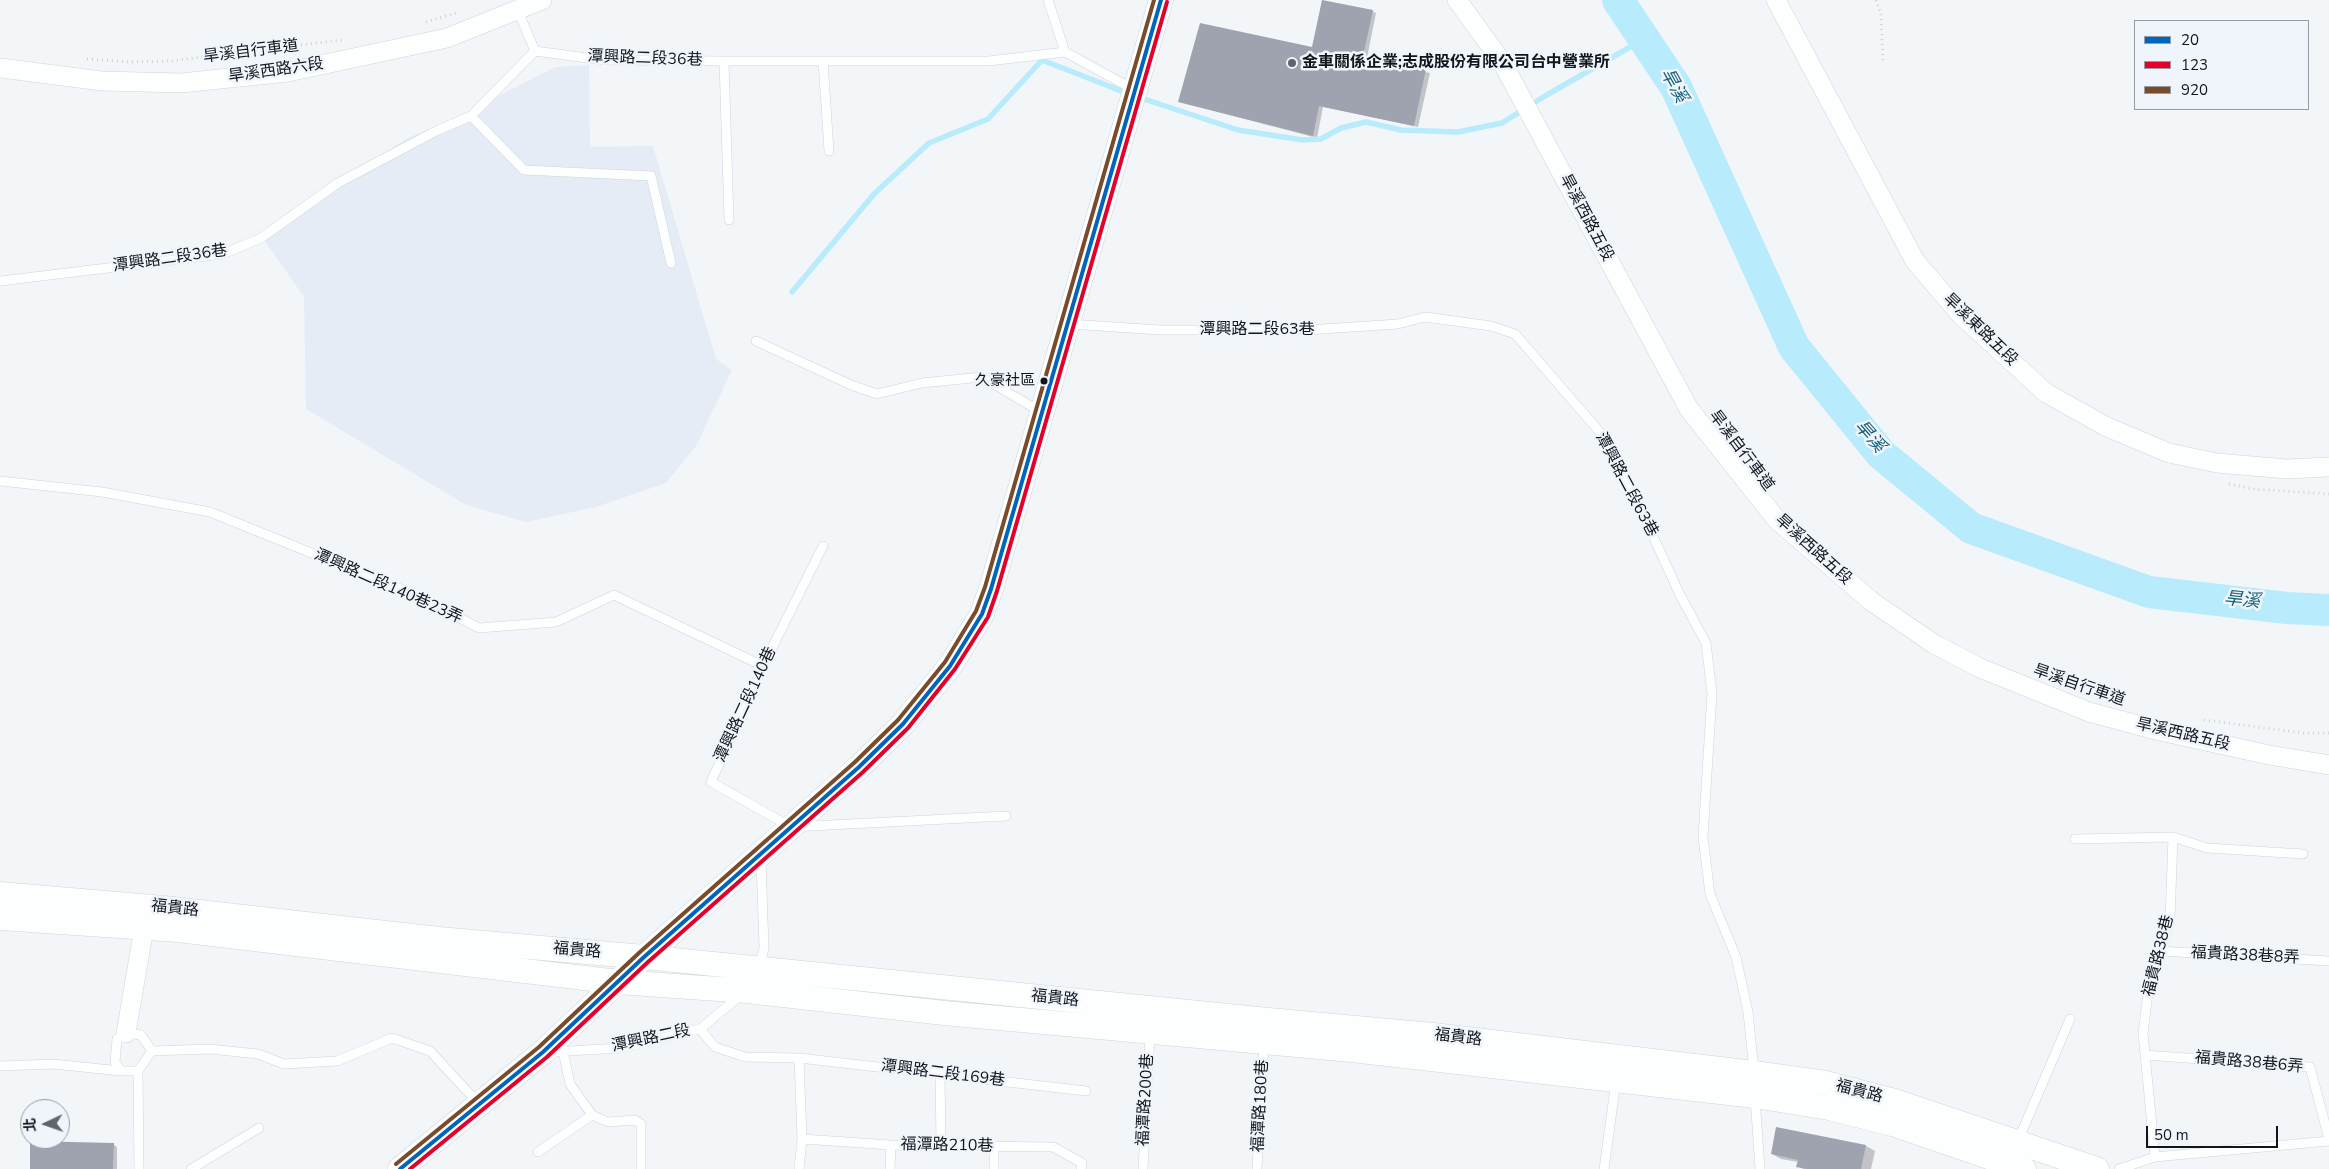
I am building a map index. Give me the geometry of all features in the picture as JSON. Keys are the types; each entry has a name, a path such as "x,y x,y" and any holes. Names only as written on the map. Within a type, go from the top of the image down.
{"street":[{"name":"旱溪西路六段","path":"0,68 102,82 181,83 288,72 399,50 447,38 542,0"},
{"path":"400,1169 480,1105 553,1051 644,957 859,767 903,724 932,689 971,632 982,614 991,590 1161,0"},
{"name":"旱溪西路五段","path":"1457,0 1502,62 1689,409 1777,520 1871,602 1934,644 1980,668 2089,712 2156,730 2269,755 2329,765"},
{"name":"旱溪東路五段","path":"1776,0 1914,260 1961,316 2046,394 2107,427 2169,453 2217,463 2287,469 2329,467"},
{"name":"福貴路","path":"0,894 164,908 439,939 644,957 1433,1035 1754,1084 1829,1108 1892,1124 2002,1168"},
{"name":"福貴路","path":"0,918 144,928 618,982 746,991 944,1012 1352,1050 1616,1081 1754,1084 1826,1083 1896,1101 2097,1169"},
{"path":"126,1033 144,928"}],"lane":[{"path":"1048,0 1065,52 1136,90"},
{"path":"518,11 535,51"},
{"name":"潭興路二段36巷","path":"0,281 223,254 262,238 338,183 436,130 471,116 535,51 602,60 823,61 989,61 1065,52"},
{"path":"724,60 728,220"},
{"path":"823,61 829,151"},
{"path":"471,116 524,170 651,176 671,263"},
{"name":"潭興路二段63巷","path":"1068,324 1160,330 1307,330 1398,324 1425,317 1492,326 1515,334 1605,438 1644,516 1679,593 1706,643 1712,693 1703,837 1710,894 1736,958 1748,1012 1760,1169"},
{"path":"756,341 851,385 877,394 922,383 982,377 1041,412"},
{"name":"潭興路二段140巷23弄","path":"0,481 102,492 210,512 418,596 479,628 556,622 614,595 763,666"},
{"name":"潭興路二段140巷","path":"791,827 711,782 763,666 823,546"},
{"path":"791,827 1006,816"},
{"path":"2075,839 2173,837 2207,848 2303,854"},
{"name":"福貴路38巷","path":"2155,1157 2143,1033 2149,985 2170,920 2173,837"},
{"path":"759,969 764,948 760,864 764,852"},
{"name":"福貴路38巷8弄","path":"2160,951 2329,961"},
{"name":"潭興路二段","path":"553,1051 621,1048 700,1029 746,991"},
{"path":"2018,1141 2070,1019"},
{"name":"潭興路二段169巷","path":"700,1029 715,1047 745,1057 799,1058 1086,1091"},
{"name":"福潭路200巷","path":"1143,1169 1150,1030"},
{"path":"121,1070 115,1062 117,1039 126,1033 141,1035 152,1050"},
{"path":"152,1050 210,1049 258,1054 284,1064 337,1061 392,1038 430,1051 480,1105"},
{"name":"福潭路180巷","path":"1257,1169 1264,1043"},
{"path":"139,1169 138,1071 152,1050"},
{"path":"553,1051 570,1084 592,1115 608,1122 635,1120 642,1124 641,1169"},
{"name":"福貴路38巷6弄","path":"2146,1055 2310,1067 2329,1140"},
{"path":"799,1058 802,1139 800,1169"},
{"path":"0,1066 53,1064 138,1071"},
{"path":"940,1073 941,1146"},
{"path":"1604,1169 1616,1081"},
{"path":"538,1152 592,1115"},
{"path":"191,1169 258,1128"},
{"name":"福潭路210巷","path":"802,1139 891,1145 1053,1147 1082,1163 1081,1169"},
{"path":"2119,1169 2155,1157 2329,1140"},
{"path":"890,1169 891,1145"},
{"path":"994,1146 994,1169"}],"path":[{"path":"1876,0 1881,15 1884,62"},
{"path":"420,24 458,12"},
{"name":"旱溪自行車道","path":"78,58 131,62 170,61 343,40"},
{"path":"2224,482 2253,489 2329,494"},
{"path":"2200,720 2304,733 2329,733"}],"shaded area":[{"path":"589,65 590,147 653,146 716,359 732,370 696,446 666,483 596,507 526,522 466,505 306,409 304,297 260,234 408,138 467,112 555,67"}],"building":[{"name":"金車關係企業;志成股份有限公司台中營業所","path":"1322,0 1373,10 1363,56 1426,69 1414,126 1319,106 1313,136 1178,102 1200,23 1312,47"},
{"path":"1776,1127 1866,1145 1861,1169 1807,1169 1796,1167 1798,1160 1771,1154"},
{"path":"70,1142 114,1143 113,1169 30,1169 30,1149 70,1149"}],"waterway":[{"name":"旱溪","path":"1618,0 1676,87 1794,347 1881,454 1971,528 2149,592 2287,608 2329,610"},
{"path":"1138,97 1238,130 1303,140 1321,139 1341,128 1366,122 1401,130 1458,132 1502,123 1644,39"},
{"path":"792,292 874,194 929,143 988,119 1042,60 1129,94"}],"transit line":[{"name":"920","path":"396,1164 539,1047 640,952 855,762 898,720 945,662 976,611 985,587 1154,0"},
{"name":"20","path":"400,1169 543,1052 644,957 859,767 903,724 950,666 982,614 991,589 1161,0"},
{"name":"123","path":"410,1169 547,1057 648,962 863,772 908,728 955,669 988,617 997,591 1167,2"}],"place":[{"name":"金車關係企業;志成股份有限公司台中營業所","path":"1292,63"},
{"name":"久豪社區","path":"1044,381"}]}
